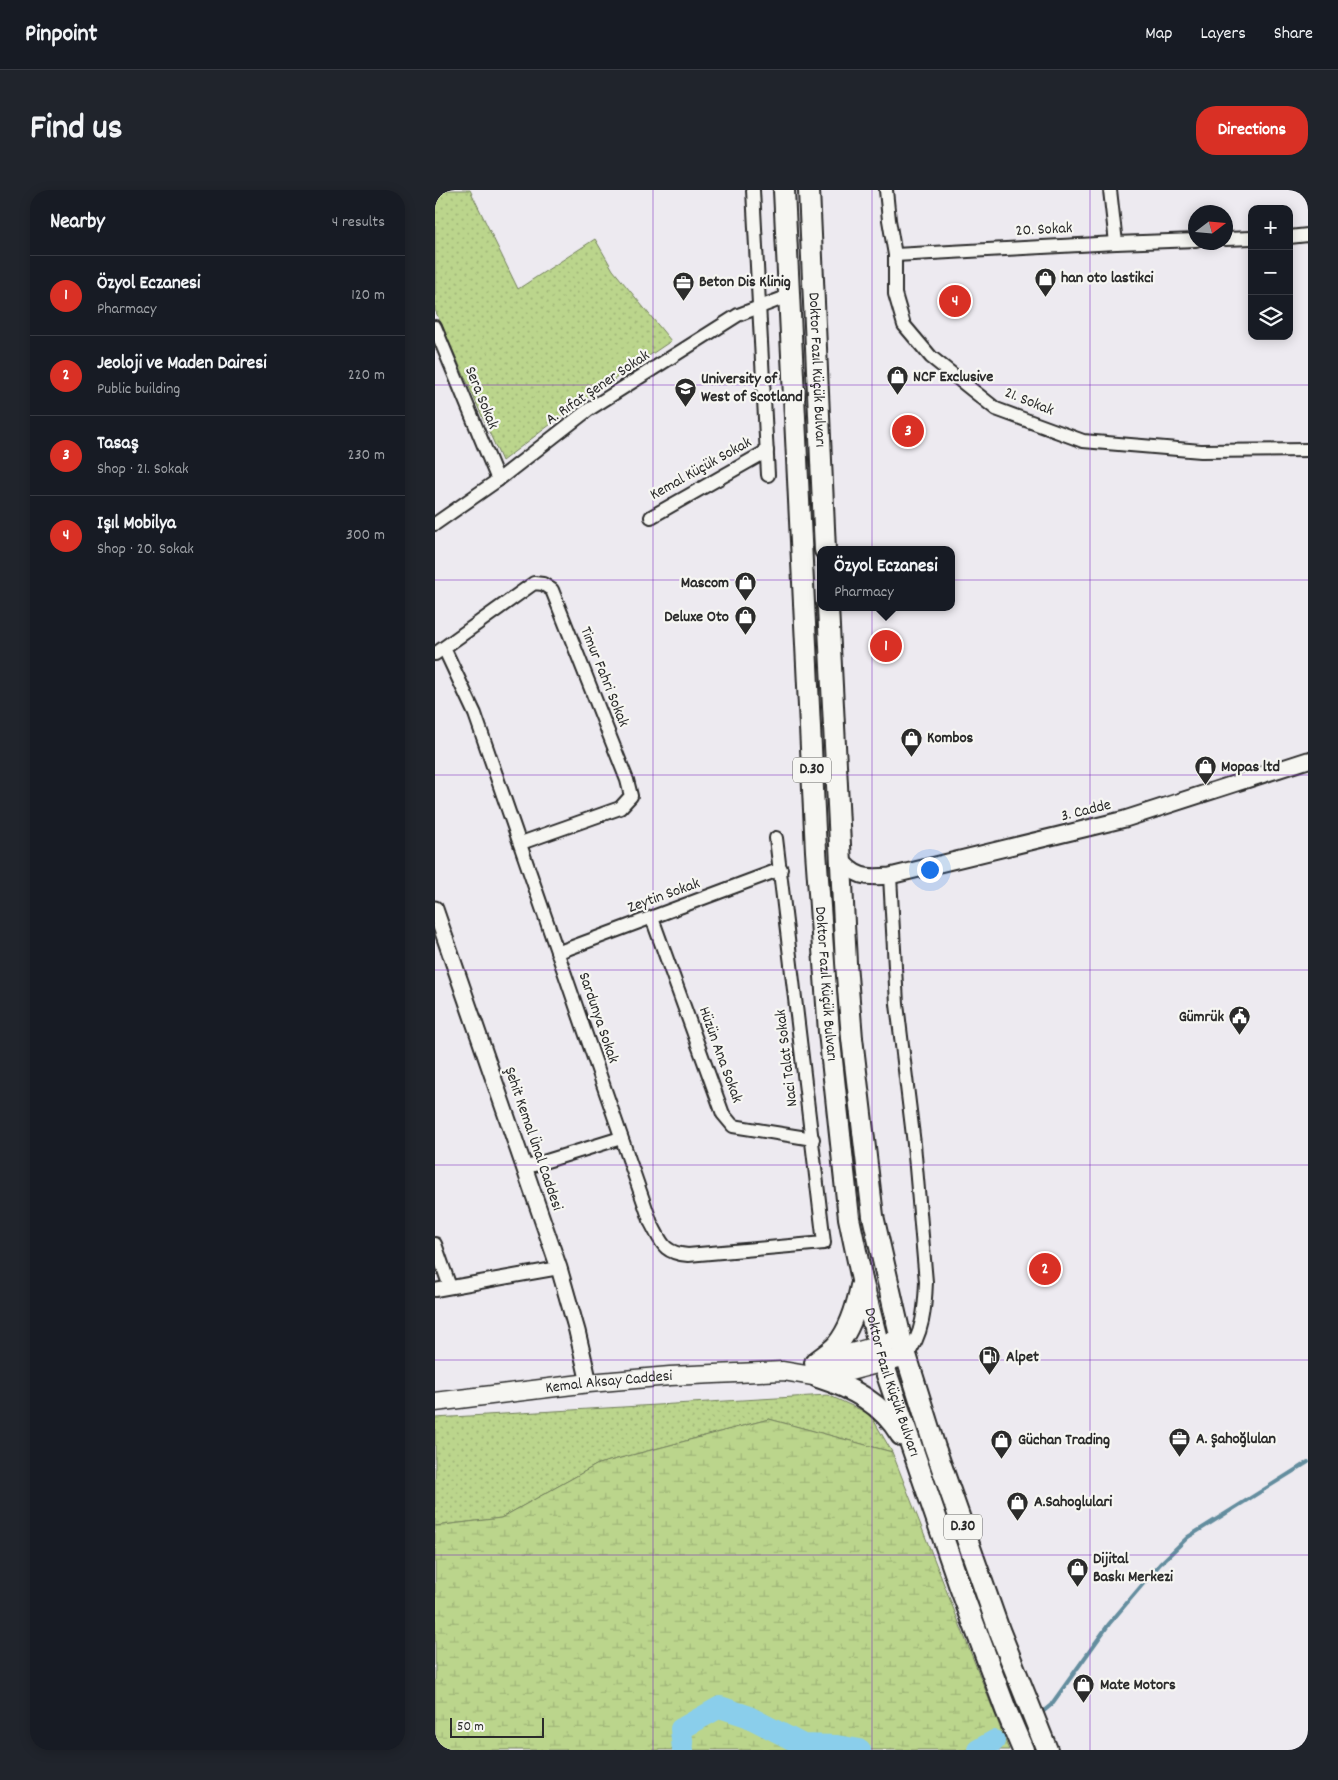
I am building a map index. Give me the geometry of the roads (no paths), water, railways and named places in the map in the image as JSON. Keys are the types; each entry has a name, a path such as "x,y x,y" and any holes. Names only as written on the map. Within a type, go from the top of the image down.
{"highway":[{"name":"Doktor Fazıl Küçük Bulvarı","path":"784,190 823,963 849,1218 880,1354 960,1587 1006,1710 1023,1749"},
{"name":"Doktor Fazıl Küçük Bulvarı","path":"809,190 825,546"},
{"name":"Doktor Fazıl Küçük Bulvarı","path":"828,611 839,857 852,1038 873,1216 903,1347 939,1460 999,1630 1044,1744"},
{"path":"862,1280 858,1304 848,1328 817,1370 877,1405 895,1424 914,1456"}],"main road":[{"name":"Kemal Aksay Caddesi","path":"435,1402 589,1383 669,1376 817,1370 903,1347"}],"street":[{"path":"753,190 768,475"},
{"name":"21. Sokak","path":"887,190 889,220 895,255 895,294 904,324 931,357 997,408 1083,441 1201,451 1308,450"},
{"path":"1110,190 1116,243"},
{"path":"1293,237 1308,235"},
{"path":"1233,239 1248,238"},
{"name":"20. Sokak","path":"895,255 1188,240"},
{"name":"A. Rıfat Şener Sokak","path":"435,524 498,480 588,410 738,315 789,296"},
{"name":"Sera Sokak","path":"435,328 498,480"},
{"name":"Kemal Küçük Sokak","path":"651,516 767,451"},
{"name":"Timur Fahri Sokak","path":"439,651 534,583 543,584 552,590 627,780 631,796 620,808 521,844"},
{"name":"Sardunya Sokak","path":"439,651 475,714 559,952 621,1138 651,1223 662,1245 675,1254 688,1255 825,1243"},
{"name":"3. Cadde","path":"868,878 890,876 1125,819 1308,760"},
{"name":"Naci Talat Sokak","path":"776,838 825,1243"},
{"path":"839,857 853,871 868,878 853,889 846,898 843,916"},
{"name":"Zeytin Sokak","path":"559,952 781,870"},
{"path":"890,876 897,1004 914,1144 927,1282 925,1302 916,1342 903,1347"},
{"name":"Şehit Kemal Ünal Caddesi","path":"435,909 559,1268 577,1331 589,1383"},
{"name":"Hüzün Ana Sokak","path":"652,918 723,1114 733,1126 813,1139"},
{"path":"524,1168 621,1138"},
{"path":"435,1244 450,1287"},
{"path":"435,1290 559,1268"}],"waterway":[{"path":"1039,1715 1051,1705 1109,1624 1160,1564 1188,1537 1308,1462"},
{"path":"683,1750 681,1729 720,1707 747,1716 803,1745 837,1746 860,1750"},
{"path":"994,1741 1010,1733"},
{"path":"978,1750 994,1741"}],"place":[{"name":"han oto lastikci","path":"1045,297"},
{"name":"Beton Dis Klinig","path":"683,301"},
{"name":"Işıl Mobilya","path":"955,301"},
{"name":"NCF Exclusive","path":"897,396"},
{"name":"University of West of Scotland","path":"685,407"},
{"name":"Tasaş","path":"908,431"},
{"name":"Mascom","path":"745,602"},
{"name":"Deluxe Oto","path":"745,636"},
{"name":"Özyol Eczanesi","path":"886,646"},
{"name":"Kombos","path":"911,757"},
{"name":"Mopas ltd","path":"1205,786"},
{"name":"Gümrük","path":"1240,1036"},
{"name":"Jeoloji ve Maden Dairesi","path":"1045,1269"},
{"name":"Alpet","path":"990,1376"},
{"name":"A. Şahoğlulan","path":"1180,1458"},
{"name":"Güchan Trading","path":"1002,1459"},
{"name":"A.Sahoglulari","path":"1018,1521"},
{"name":"Dijital Baskı Merkezi","path":"1077,1587"},
{"name":"Mate Motors","path":"1084,1704"}]}
